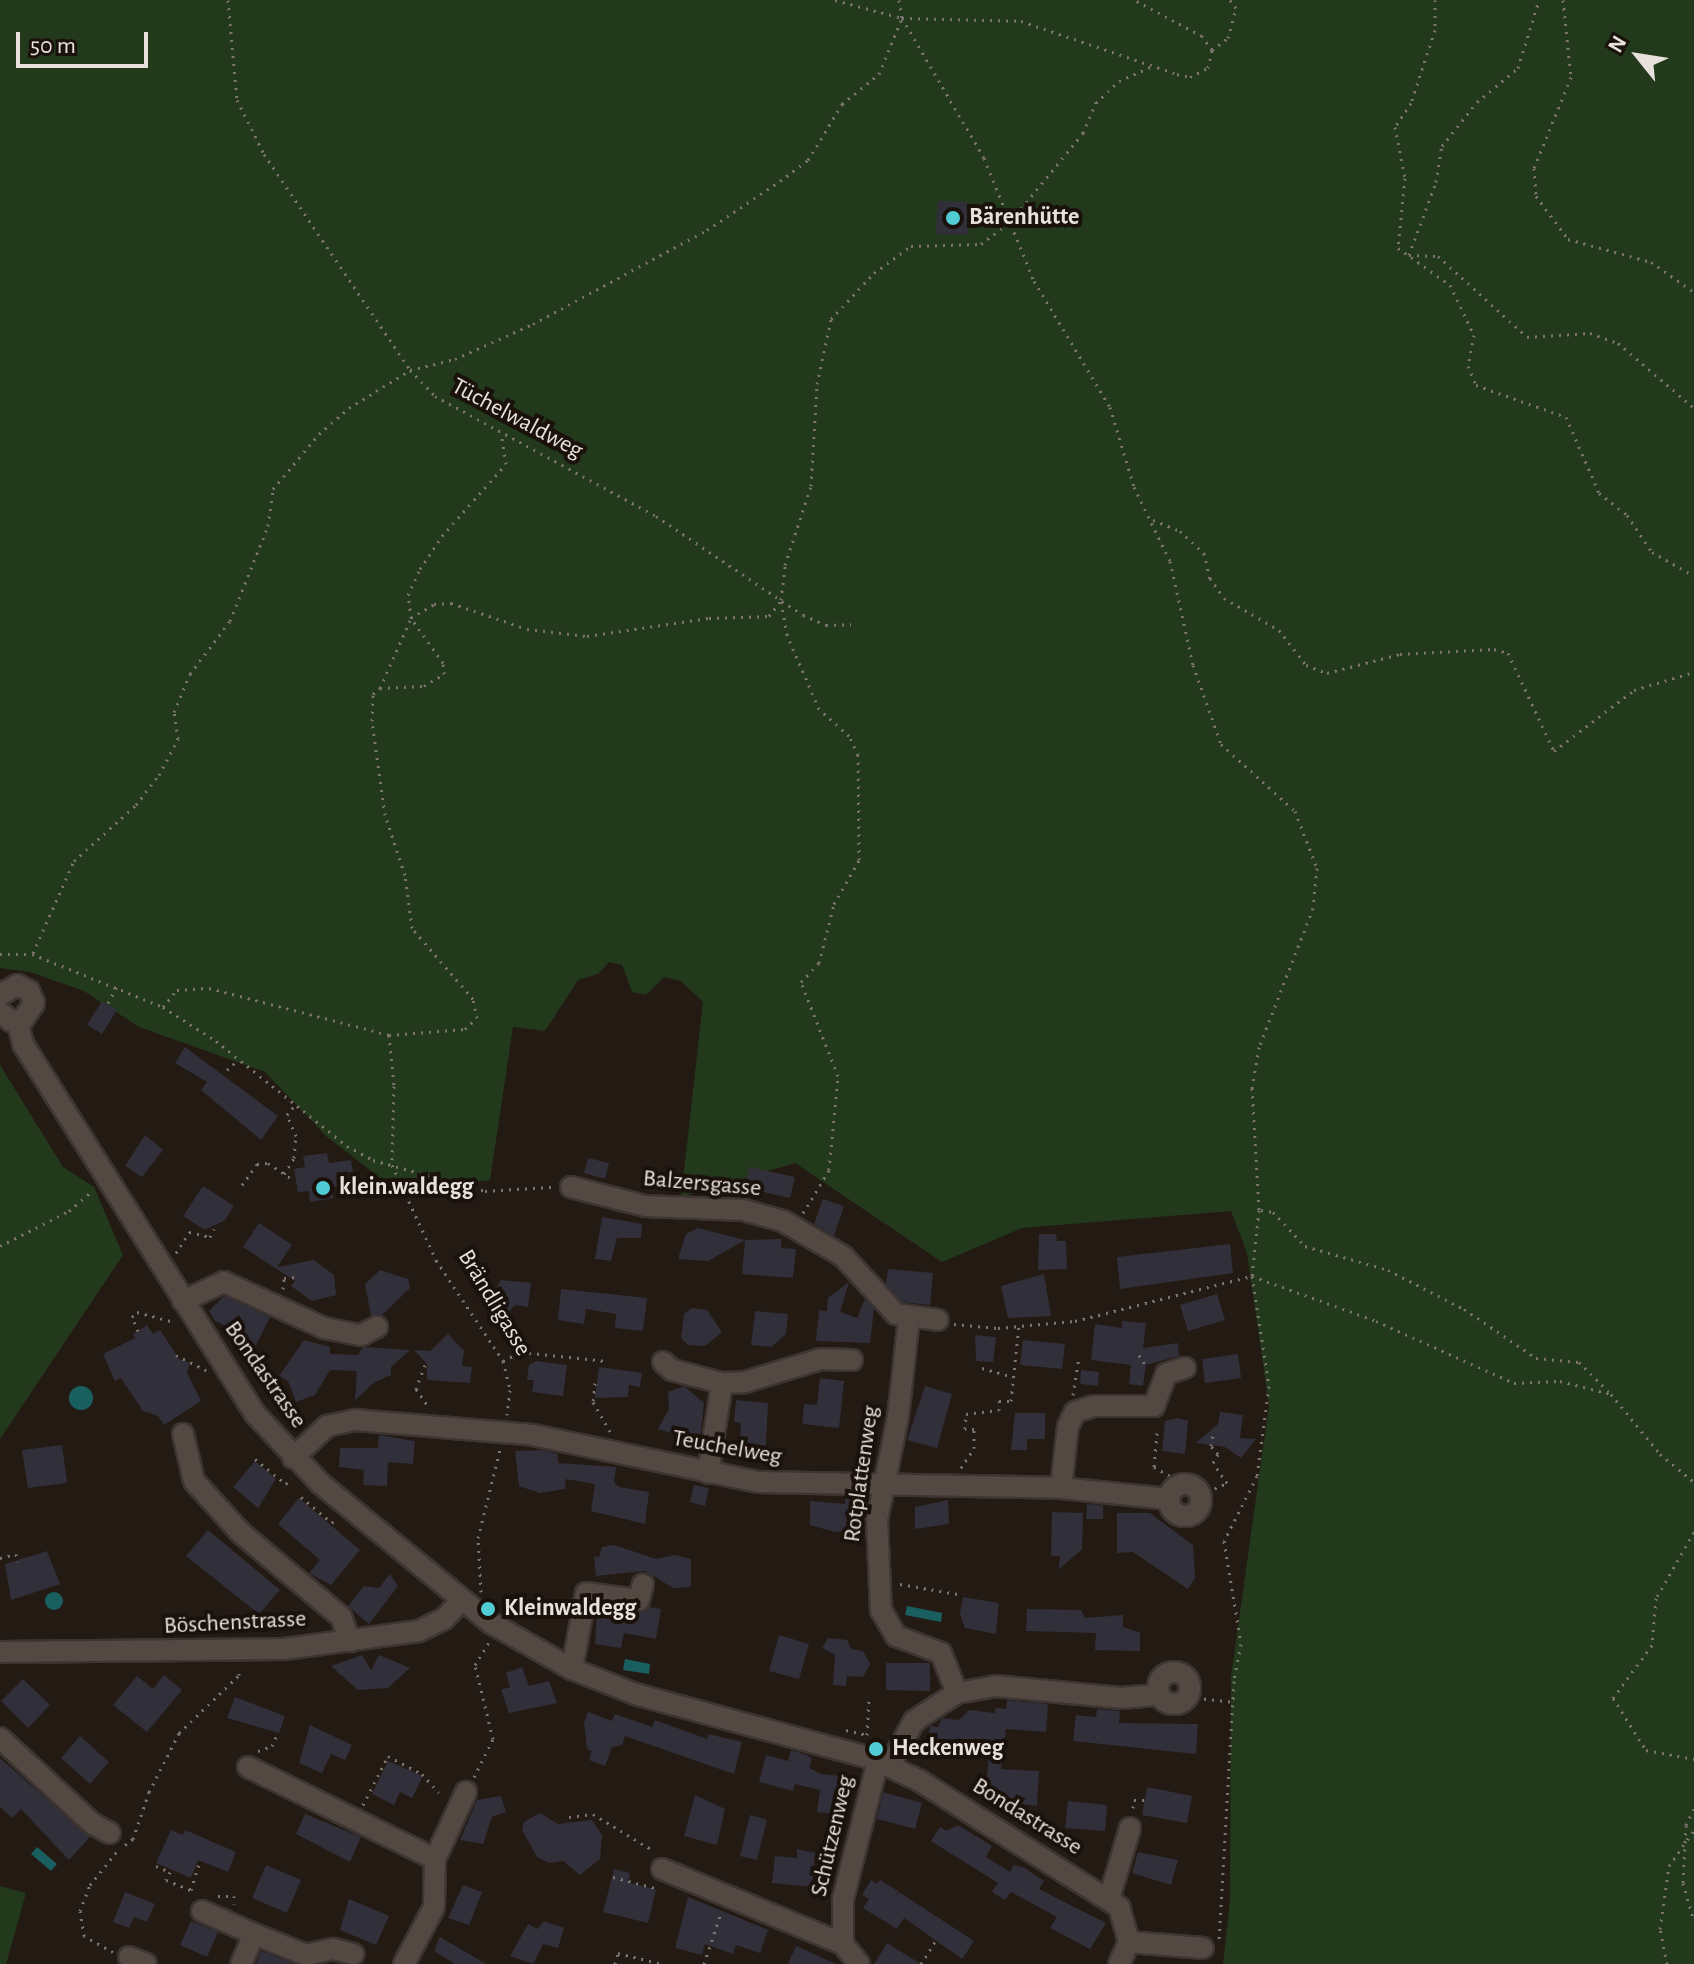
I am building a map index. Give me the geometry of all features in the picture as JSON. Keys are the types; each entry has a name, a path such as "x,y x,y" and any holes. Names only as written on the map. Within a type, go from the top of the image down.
{"street":[{"name":"Bondastrasse","path":"0,995 17,985 32,997 32,1010 8,1016 23,1044 183,1301 292,1468 461,1601 572,1669 635,1694 884,1763 1109,1899 1126,1917 1129,1942"},
{"name":"Balzersgasse","path":"571,1187 645,1206 743,1210 795,1227 843,1256 896,1314 909,1318"},
{"path":"183,1301 224,1282 324,1328 361,1335 377,1327"},
{"path":"909,1318 938,1320"},
{"name":"Rotplattenweg","path":"909,1318 898,1417 883,1486 876,1553 884,1623 896,1636 941,1653 957,1693"},
{"path":"663,1362 672,1370 722,1383 745,1382 821,1359 852,1360"},
{"path":"1061,1488 1069,1421 1083,1407 1154,1406 1166,1374 1185,1368"},
{"path":"708,1473 722,1383"},
{"name":"Teuchelweg","path":"292,1468 310,1437 340,1422 505,1433 602,1446 708,1473 790,1485 1175,1492 1200,1495 1198,1509 1185,1516 1175,1513 1175,1492"},
{"path":"183,1434 194,1481 213,1504 341,1617 350,1641"},
{"path":"572,1669 586,1593 639,1600 643,1584"},
{"name":"Böschenstrasse","path":"0,1652 241,1652 350,1641 419,1631 448,1616 461,1601"},
{"path":"884,1763 914,1721 957,1693 995,1686 1121,1698 1159,1695 1158,1682 1172,1672 1188,1680 1188,1697"},
{"path":"0,1738 115,1841"},
{"path":"253,1759 356,1820 435,1859"},
{"name":"Schützenweg","path":"843,1944 845,1879 884,1763"},
{"path":"404,1964 434,1907 435,1859 466,1792"},
{"path":"1109,1899 1130,1828"},
{"path":"664,1878 721,1893 843,1944 859,1964"},
{"path":"202,1911 306,1955 333,1949 353,1954"},
{"path":"241,1964 254,1934"},
{"path":"1119,1964 1129,1942 1211,1949"}],"path":[{"name":"Tüchelwaldweg","path":"228,0 237,100 264,154 410,370 435,396 501,436 656,516 781,600 826,625 851,624"},
{"path":"835,0 902,18 1021,21 1152,66 1200,75 1208,68 1212,50 1228,38 1236,8 1230,0"},
{"path":"899,0 902,18 984,158 1034,281 1110,407 1134,487 1170,561 1193,665 1221,744 1295,811 1317,868 1313,908 1254,1067 1259,1210 1252,1276 1269,1386 1257,1476 1224,1541 1225,1573 1240,1634 1211,1949"},
{"path":"1135,0 1191,28 1212,50"},
{"path":"1435,0 1435,30 1393,138 1405,178 1395,238 1398,248 1450,285 1474,335 1468,366 1476,385 1566,417 1599,493 1627,515 1652,552 1694,576"},
{"path":"1409,255 1436,182 1442,146 1477,102 1518,68 1539,0"},
{"path":"1563,0 1571,77 1534,168 1536,196 1568,239 1651,262 1694,292"},
{"path":"32,954 74,861 136,805 178,739 174,712 190,674 230,621 268,526 273,489 319,434 349,408 410,370 455,359 533,324 707,230 780,181 808,160 842,104 879,74 902,18"},
{"path":"795,1227 829,1170 838,1076 801,982 819,963 834,904 859,860 861,794 858,755 849,736 819,709 787,635 781,600 785,565 811,486 817,384 831,319 874,273 911,246 981,244 1011,221 1083,133 1096,103 1119,81 1152,66"},
{"path":"1409,255 1438,256 1527,337 1590,333 1618,343 1694,408"},
{"path":"380,688 424,686 444,674 443,663 411,618 408,595 420,569 442,536 506,464 501,436"},
{"path":"1150,519 1180,531 1196,546 1224,598 1279,630 1306,665 1327,673 1400,654 1494,649 1508,653 1554,751 1634,690 1694,672"},
{"path":"163,1007 177,990 209,988 389,1035 465,1029 477,1018 477,1009 412,928 405,875 382,790 371,705 411,618 434,604 451,603 560,636 610,635 709,618 769,616 781,600"},
{"path":"0,954 32,954 163,1007 238,1060 347,1146 392,1165 485,1191 571,1187"},
{"path":"108,1003 117,986"},
{"name":"Brändligasse","path":"389,1035 394,1086 392,1165 436,1260 503,1361 510,1390 505,1433 478,1538 483,1604"},
{"path":"227,1070 238,1060"},
{"path":"284,1174 294,1158 296,1136 287,1115 294,1105"},
{"path":"242,1185 257,1164 268,1163 293,1180"},
{"path":"0,1246 69,1211 99,1185"},
{"path":"1259,1210 1273,1212 1305,1246 1388,1270 1464,1309 1536,1358 1579,1362 1611,1394 1660,1454 1694,1482"},
{"path":"176,1246 189,1232 210,1237 214,1229"},
{"path":"938,1320 998,1328 1075,1321 1252,1276 1376,1321 1514,1383 1560,1381 1611,1394"},
{"path":"138,1331 132,1317 137,1312 168,1318"},
{"path":"956,1486 956,1470 974,1448 974,1429 965,1429 965,1417 972,1410 999,1410 999,1401 1011,1401 1020,1324"},
{"path":"503,1361 521,1352 607,1361"},
{"path":"176,1355 196,1364"},
{"path":"1079,1356 1073,1396 1083,1407"},
{"path":"425,1365 417,1394 433,1410 449,1416 447,1428"},
{"path":"982,1368 1013,1377"},
{"path":"595,1383 593,1402 612,1430"},
{"path":"1157,1433 1154,1467 1173,1474 1175,1492"},
{"path":"1200,1495 1227,1483 1213,1463 1218,1454 1211,1446 1213,1433"},
{"path":"255,1459 286,1484 292,1468"},
{"path":"301,1497 332,1522"},
{"path":"1694,1532 1656,1598 1652,1645 1613,1698 1646,1750 1694,1759"},
{"path":"0,1558 16,1554 17,1562"},
{"path":"900,1584 963,1595"},
{"path":"466,1792 493,1739 475,1665 492,1637"},
{"path":"137,1960 91,1943 84,1936 80,1911 115,1841 133,1839 149,1792 179,1733 239,1675 240,1660"},
{"path":"1188,1697 1235,1702"},
{"path":"835,1727 867,1735 869,1701"},
{"path":"253,1759 272,1746 277,1735"},
{"path":"356,1820 388,1756 422,1774 439,1793"},
{"path":"1694,1809 1686,1836 1683,1883 1694,1921"},
{"path":"569,1817 593,1814 655,1852 664,1878 613,1877"},
{"path":"1667,1964 1660,1916 1669,1866 1686,1836 1694,1830"},
{"path":"191,1890 199,1863"},
{"path":"156,1866 170,1872 166,1880 184,1888"},
{"path":"704,1964 722,1913 716,1911 721,1893"},
{"path":"921,1964 935,1942"},
{"path":"615,1964 618,1953 644,1962 662,1964"}],"green space":[{"path":"0,0 1694,0 1694,1964 1223,1964 1230,1900 1231,1677 1269,1405 1247,1253 1231,1211 1022,1228 942,1262 795,1163 681,1197 703,1002 681,981 664,977 646,995 632,992 622,965 609,962 598,974 578,980 545,1031 513,1027 490,1180 396,1190 327,1137 265,1072 139,1027 84,991 30,972 0,968"},
{"path":"0,1065 63,1167 94,1187 123,1255 0,1439"},
{"path":"0,1886 26,1893 6,1964 0,1964"}],"water":[{"path":"81,1386 90,1389 93,1398 90,1407 81,1410 72,1407 69,1398 72,1389"},
{"path":"50,1592 58,1592 63,1601 61,1608 50,1610 45,1605 45,1597"},
{"path":"907,1606 942,1613 941,1622 905,1615"},
{"path":"625,1659 650,1664 649,1674 623,1670"},
{"path":"37,1847 57,1864 51,1871 31,1854"}],"building":[{"name":"Bärenhütte","path":"938,201 969,202 968,235 936,234"},
{"path":"102,1001 117,1010 102,1034 87,1025"},
{"path":"185,1047 278,1116 261,1140 201,1090 207,1082 175,1063"},
{"path":"145,1135 163,1150 142,1177 125,1166"},
{"path":"327,1153 329,1163 351,1160 355,1184 332,1187 333,1198 310,1202 309,1191 298,1192 294,1169 305,1167 303,1156"},
{"path":"588,1158 609,1163 605,1179 584,1173"},
{"path":"749,1167 795,1177 790,1198 745,1188"},
{"path":"203,1186 234,1206 225,1220 205,1230 183,1216"},
{"path":"823,1199 844,1206 834,1236 814,1224"},
{"path":"602,1217 642,1224 641,1238 617,1238 611,1261 595,1259"},
{"path":"259,1223 292,1245 277,1267 314,1260 334,1275 336,1295 312,1301 291,1286 295,1281 243,1247"},
{"path":"698,1228 745,1240 708,1261 678,1259 686,1234"},
{"path":"1039,1234 1056,1234 1057,1241 1066,1241 1067,1269 1038,1270"},
{"path":"782,1239 781,1248 796,1249 793,1278 742,1274 745,1240"},
{"path":"1230,1244 1233,1273 1120,1289 1117,1257"},
{"path":"888,1269 933,1273 930,1305 902,1302 886,1284"},
{"path":"380,1270 408,1279 410,1288 382,1315 371,1316 365,1284"},
{"path":"1044,1274 1051,1316 1008,1318 1001,1286"},
{"path":"501,1280 531,1283 528,1307 515,1305 507,1314 490,1298"},
{"path":"849,1282 840,1312 857,1318 865,1299 874,1309 870,1343 816,1341 819,1310 827,1311 828,1298"},
{"path":"561,1289 647,1298 643,1331 615,1328 616,1314 586,1309 584,1324 558,1320"},
{"path":"1217,1294 1225,1320 1188,1331 1180,1305"},
{"path":"224,1296 270,1317 254,1349 235,1340 239,1332 215,1321 209,1311"},
{"path":"692,1308 707,1310 722,1332 705,1346 688,1345 681,1338 684,1314"},
{"path":"755,1311 788,1314 786,1334 771,1347 751,1345"},
{"path":"1122,1321 1146,1323 1143,1348 1178,1343 1179,1356 1146,1365 1143,1386 1129,1384 1131,1365 1091,1360 1095,1324 1122,1328"},
{"path":"147,1325 153,1334 160,1330 179,1359 190,1363 187,1373 201,1401 164,1425 158,1416 143,1411 121,1378 115,1381 103,1354 135,1338 133,1334"},
{"path":"448,1334 464,1351 462,1366 472,1367 470,1383 427,1380 427,1364 414,1350 430,1351"},
{"path":"975,1335 996,1337 993,1362 976,1361"},
{"path":"304,1340 330,1347 330,1354 358,1355 363,1347 410,1350 391,1367 391,1375 375,1382 355,1400 357,1371 330,1370 315,1395 296,1402 288,1381 279,1376"},
{"path":"1023,1340 1065,1344 1062,1369 1020,1365"},
{"path":"1238,1354 1241,1378 1205,1383 1202,1359"},
{"path":"536,1361 567,1365 563,1396 532,1392 534,1380 527,1380 529,1365"},
{"path":"599,1367 642,1373 640,1387 629,1385 628,1397 595,1398"},
{"path":"1081,1370 1099,1372 1098,1386 1080,1384"},
{"path":"820,1378 844,1381 839,1428 802,1424 804,1404 817,1405"},
{"path":"684,1386 704,1403 700,1442 658,1429 669,1409 668,1392"},
{"path":"925,1386 952,1394 937,1448 907,1440"},
{"path":"736,1400 768,1403 765,1460 738,1460 741,1423 734,1422"},
{"path":"1220,1412 1243,1415 1240,1438 1256,1439 1241,1458 1225,1447 1196,1443 1218,1424"},
{"path":"1015,1413 1045,1413 1045,1439 1027,1439 1027,1450 1011,1450"},
{"path":"1177,1418 1188,1421 1185,1454 1162,1451 1165,1421"},
{"path":"379,1435 415,1441 413,1464 388,1462 387,1486 363,1485 364,1470 339,1467 340,1448 378,1448"},
{"path":"62,1445 67,1483 28,1488 22,1450"},
{"path":"543,1450 558,1454 558,1463 616,1467 614,1482 619,1487 649,1492 645,1524 591,1511 595,1484 566,1479 565,1489 540,1493 519,1486 515,1451"},
{"path":"255,1461 276,1479 258,1508 233,1487"},
{"path":"694,1485 709,1488 705,1506 690,1502"},
{"path":"299,1498 360,1550 331,1585 309,1573 320,1560 278,1524"},
{"path":"845,1499 868,1499 864,1529 835,1532 810,1525 810,1501 845,1504"},
{"path":"948,1500 949,1524 915,1529 915,1507"},
{"path":"1087,1504 1103,1505 1103,1519 1086,1519"},
{"path":"1052,1512 1083,1513 1082,1549 1059,1569 1060,1556 1051,1556"},
{"path":"1117,1513 1150,1513 1193,1545 1195,1578 1188,1589 1133,1552 1117,1553"},
{"path":"208,1530 280,1590 259,1614 186,1556"},
{"path":"614,1545 656,1559 675,1555 691,1559 691,1587 673,1588 645,1571 596,1576 594,1556 599,1557 602,1547"},
{"path":"47,1551 60,1584 11,1600 5,1564"},
{"path":"390,1574 398,1586 369,1624 348,1606 364,1586 379,1588"},
{"path":"963,1597 999,1603 996,1634 965,1628 960,1614"},
{"path":"650,1607 661,1609 656,1639 624,1633 621,1648 595,1644 597,1608 638,1613"},
{"path":"1027,1609 1081,1610 1085,1618 1123,1615 1123,1627 1140,1633 1140,1651 1095,1650 1096,1633 1026,1631"},
{"path":"779,1635 809,1644 799,1679 769,1671"},
{"path":"828,1638 847,1640 851,1649 863,1651 870,1664 863,1677 847,1676 846,1686 833,1685 835,1655 822,1648"},
{"path":"362,1655 371,1670 379,1655 410,1668 388,1688 358,1690 331,1666"},
{"path":"886,1663 930,1663 930,1691 886,1690"},
{"path":"522,1667 529,1686 549,1681 557,1703 509,1713 501,1690 510,1687 506,1673"},
{"path":"164,1675 182,1690 147,1732 113,1705 137,1676 153,1689"},
{"path":"23,1679 50,1705 28,1728 1,1701"},
{"path":"235,1697 285,1716 279,1733 227,1718"},
{"path":"1007,1700 1048,1704 1046,1732 1006,1729 1001,1769 1039,1771 1037,1806 985,1799 989,1754 928,1748 930,1726 938,1727 942,1718 959,1720 969,1710 995,1713 995,1708 1006,1709"},
{"path":"1097,1709 1120,1711 1119,1723 1198,1724 1196,1754 1073,1741 1076,1715 1096,1717"},
{"path":"588,1712 612,1721 615,1714 652,1727 655,1720 707,1739 708,1734 742,1742 734,1774 625,1736 622,1745 612,1747 605,1766 589,1760 592,1751 587,1749 584,1723"},
{"path":"310,1725 352,1745 345,1760 331,1754 322,1773 299,1763"},
{"path":"80,1736 109,1762 90,1784 61,1758"},
{"path":"791,1750 812,1759 809,1768 821,1774 850,1777 846,1815 817,1812 820,1790 795,1784 793,1791 759,1782 766,1755 788,1761"},
{"path":"0,1758 90,1837 69,1860 21,1809 12,1818 0,1807"},
{"path":"388,1761 423,1776 412,1798 400,1792 394,1805 372,1794"},
{"path":"1147,1787 1192,1796 1187,1823 1142,1815"},
{"path":"883,1792 922,1803 915,1829 877,1819"},
{"path":"695,1795 725,1809 717,1845 684,1836"},
{"path":"501,1796 506,1812 492,1817 483,1844 460,1840 477,1800"},
{"path":"1068,1801 1107,1805 1105,1831 1065,1828"},
{"path":"540,1813 558,1824 592,1820 602,1835 600,1859 580,1875 563,1861 549,1863 537,1857 522,1830 524,1822"},
{"path":"305,1814 361,1837 350,1862 296,1834"},
{"path":"750,1815 767,1820 757,1860 740,1856"},
{"path":"958,1825 992,1846 986,1857 1010,1872 1014,1865 1023,1867 1044,1881 1039,1889 1106,1923 1090,1949 1050,1928 1057,1917 1011,1892 1005,1900 992,1892 998,1883 931,1841 940,1827 946,1831"},
{"path":"171,1830 183,1835 185,1830 236,1852 228,1872 198,1860 191,1878 156,1863"},
{"path":"797,1849 815,1853 812,1887 772,1883 775,1856 797,1858"},
{"path":"1138,1852 1178,1860 1171,1885 1132,1873"},
{"path":"266,1865 301,1880 287,1913 252,1898"},
{"path":"614,1869 630,1873 628,1882 656,1890 648,1923 603,1912"},
{"path":"871,1880 877,1884 880,1880 898,1891 896,1896 899,1892 974,1941 962,1959 904,1918 897,1929 863,1908 869,1899 862,1895"},
{"path":"463,1885 482,1892 469,1925 448,1918"},
{"path":"125,1892 155,1904 147,1922 134,1917 129,1928 113,1922"},
{"path":"688,1897 768,1930 760,1953 736,1945 733,1954 705,1944 702,1955 675,1948"},
{"path":"349,1899 389,1916 376,1945 340,1930"},
{"path":"191,1921 218,1932 207,1957 180,1945"},
{"path":"544,1921 564,1928 558,1948 543,1944 533,1964 510,1956 528,1924 537,1929"},
{"path":"440,1937 486,1964 455,1964 434,1951"},
{"path":"887,1943 921,1964 874,1964"},
{"path":"796,1946 836,1964 788,1964"},
{"path":"261,1951 294,1964 256,1964"}],"place":[{"name":"Bärenhütte","path":"953,218"},
{"name":"klein.waldegg","path":"323,1188"},
{"name":"Kleinwaldegg","path":"488,1609"},
{"name":"Heckenweg","path":"876,1749"}]}
